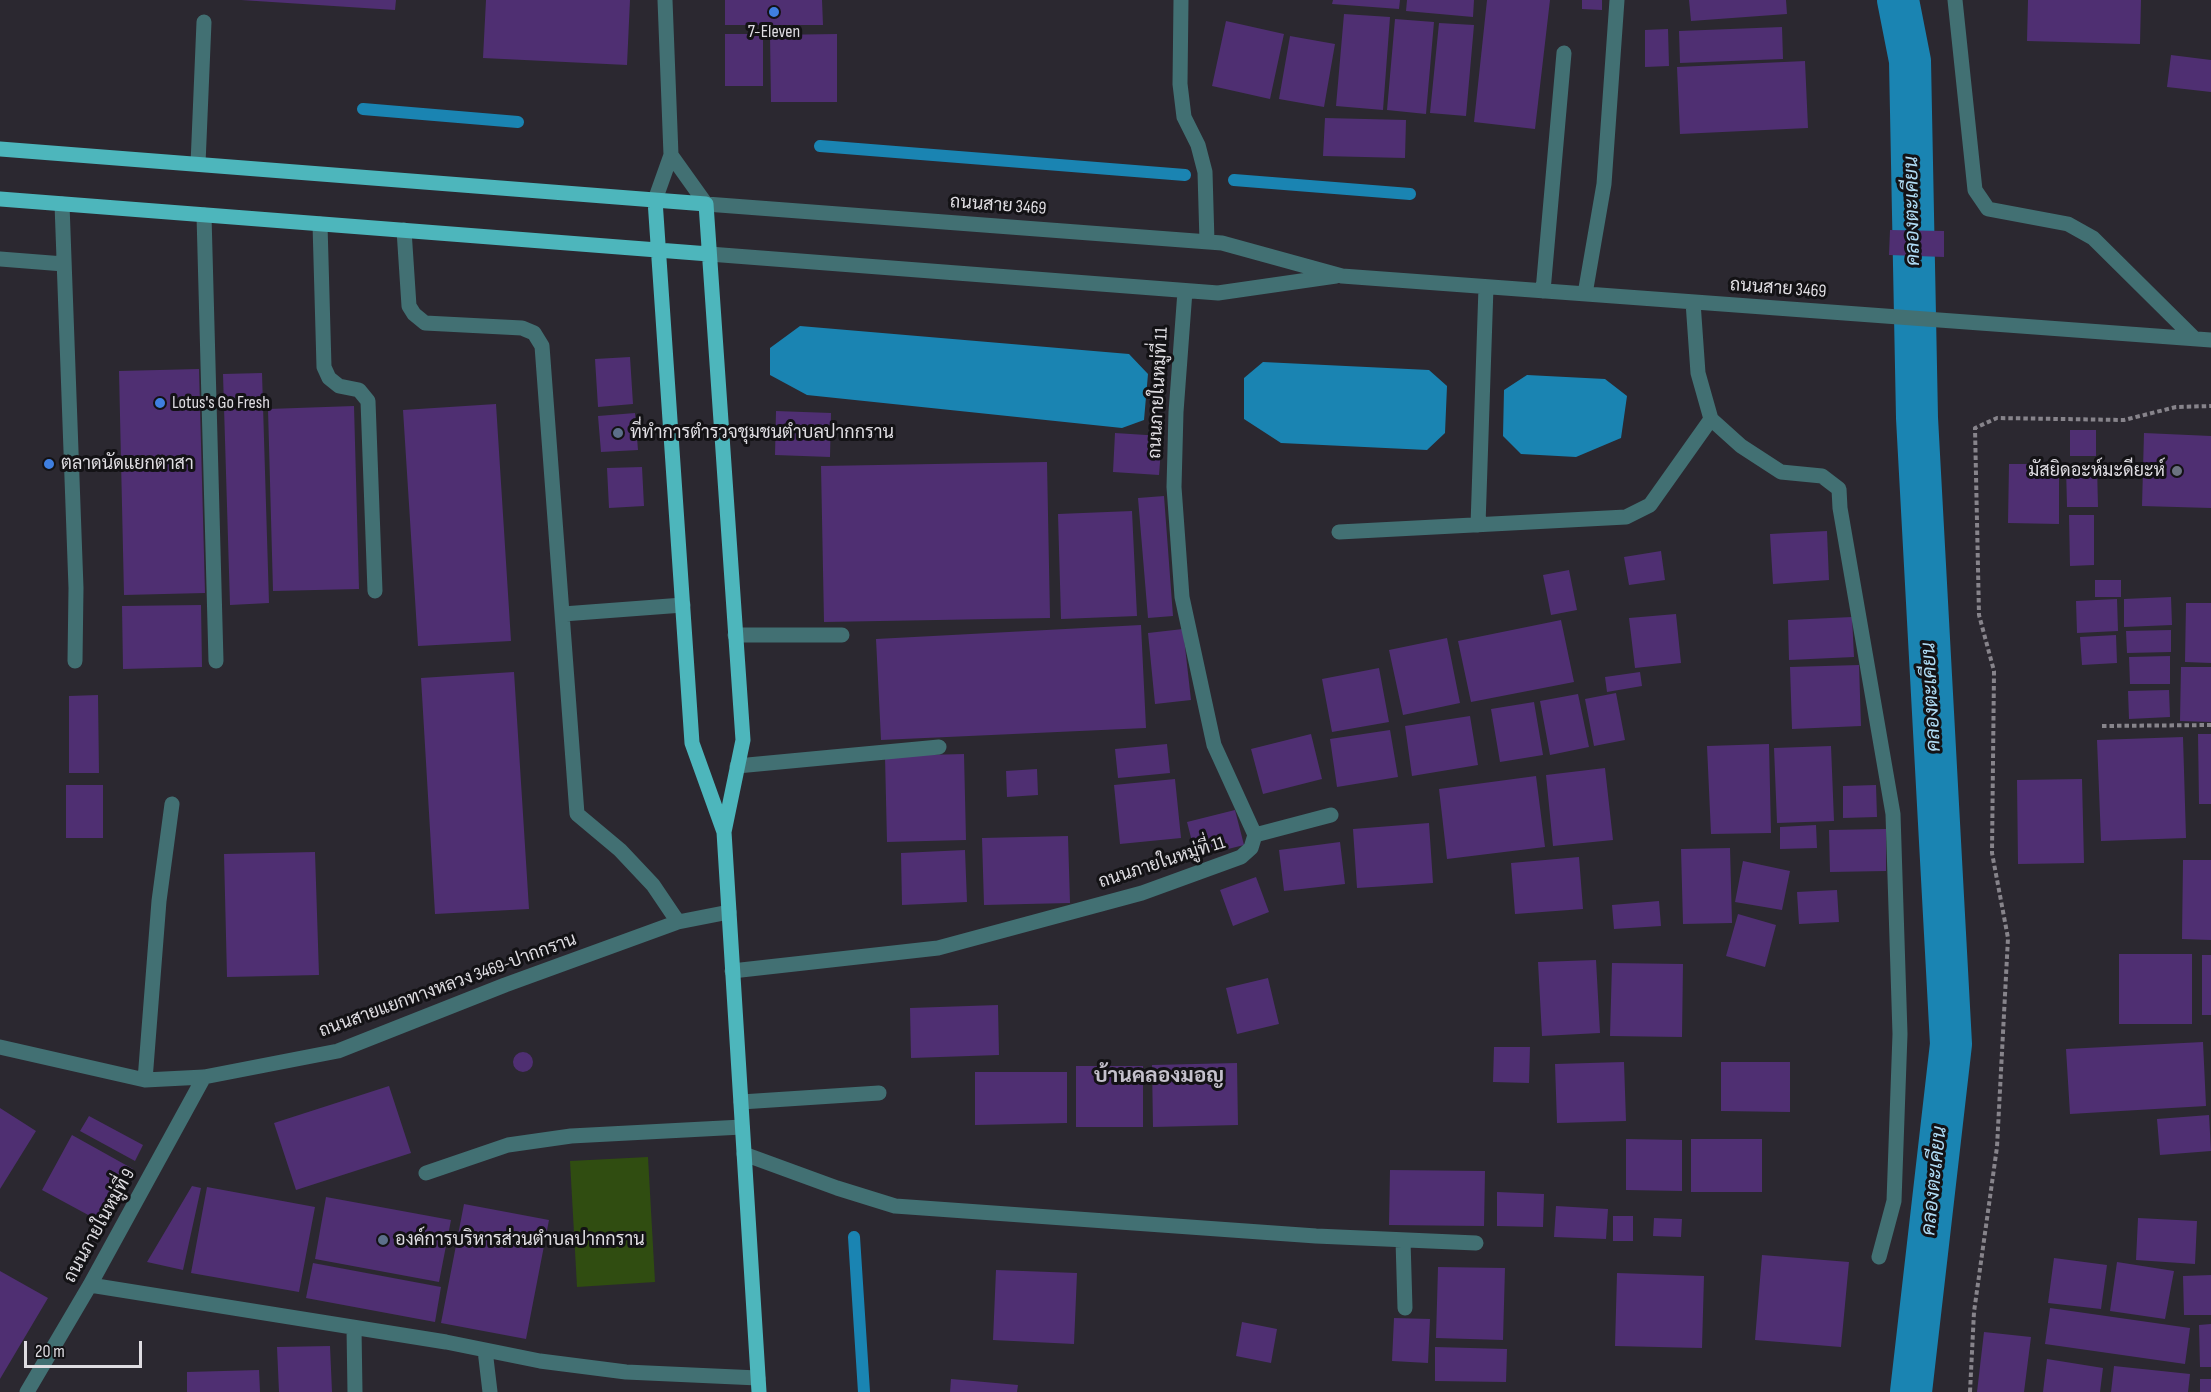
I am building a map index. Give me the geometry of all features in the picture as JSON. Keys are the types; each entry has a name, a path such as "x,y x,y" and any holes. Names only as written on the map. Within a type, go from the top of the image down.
{"main road":[{"path":"0,149 706,204 743,740 724,832 759,1385"},
{"path":"0,199 710,254"},
{"path":"655,200 692,743 724,832"}],"street":[{"path":"655,200 671,155 665,0"},
{"path":"1181,0 1180,84 1184,117 1198,145 1205,172 1207,242"},
{"path":"1585,294 1604,184 1617,0"},
{"path":"1956,0 1975,190 1988,209 2068,224 2092,238 2203,340"},
{"path":"198,164 204,22"},
{"path":"1542,291 1564,54"},
{"path":"671,155 706,204"},
{"path":"62,204 76,588 75,661"},
{"name":"ถนนสาย 3469","path":"706,204 1222,243 1342,276 2203,340"},
{"path":"204,215 216,661"},
{"path":"320,224 324,367 329,378 339,386 359,390 368,401 375,591"},
{"path":"404,230 409,306 414,314 425,323 522,328 534,333 542,346 577,814 620,850 653,885 678,922"},
{"name":"ถนนสาย 3469","path":"710,254 1218,293 1342,276"},
{"path":"0,259 64,264"},
{"path":"1478,525 1486,287"},
{"name":"ถนนภายในหมู่ที่ 11","path":"732,971 938,948 1153,890 1241,857 1251,848 1255,835 1214,745 1182,597 1174,487 1176,412 1185,291"},
{"path":"1693,302 1698,373 1711,419 1741,446 1781,472 1822,476 1839,489 1840,508 1893,814 1900,1046 1894,1201 1879,1257"},
{"path":"1339,532 1626,517 1650,505 1711,419"},
{"path":"563,614 683,605"},
{"path":"735,635 842,635"},
{"path":"737,766 939,747"},
{"path":"146,1080 159,901 172,804"},
{"path":"1255,835 1331,815"},
{"name":"ถนนสายแยกทางหลวง 3469-ปากกราน","path":"0,1047 146,1080 204,1077 338,1051 505,985 678,922 729,912"},
{"name":"ถนนภายในหมู่ที่ 9","path":"27,1392 90,1285 204,1077"},
{"path":"741,1102 879,1093"},
{"path":"426,1173 508,1145 571,1136 742,1127"},
{"path":"744,1154 837,1188 895,1206 1476,1243"},
{"path":"1403,1240 1405,1308"},
{"path":"90,1285 540,1361 759,1385"},
{"path":"354,1328 355,1392"},
{"path":"485,1350 490,1392"}],"path":[{"path":"1970,1392 1974,1312 1997,1147 2008,938 1992,853 1994,671 1979,615 1975,428 1997,418 2124,420 2176,407 2211,406"},
{"path":"2102,726 2211,725"}],"green space":[{"path":"648,1157 655,1282 577,1287 570,1161"}],"water":[{"path":"800,326 1129,354 1148,374 1144,420 1122,428 807,395 770,375 770,348"},
{"path":"1263,362 1429,370 1447,386 1445,433 1427,450 1281,443 1244,419 1244,378"},
{"path":"1527,375 1605,379 1627,396 1621,438 1576,457 1521,454 1503,436 1504,390"}],"building":[{"path":"241,0 396,0 395,10"},
{"path":"486,0 630,0 627,65 483,58"},
{"name":"7-Eleven","path":"725,0 822,0 823,25 725,25"},
{"path":"1333,0 1400,0 1399,9 1332,4"},
{"path":"1407,0 1474,0 1473,17 1406,11"},
{"path":"1487,0 1550,0 1535,129 1474,122"},
{"path":"1582,0 1602,0 1602,10 1582,9"},
{"path":"1689,0 1786,0 1787,14 1691,21"},
{"path":"2028,0 2141,0 2140,44 2027,41"},
{"path":"1344,14 1390,17 1383,110 1336,106"},
{"path":"1395,19 1434,22 1426,114 1387,110"},
{"path":"1226,21 1284,34 1270,99 1212,86"},
{"path":"1439,23 1474,25 1466,116 1430,113"},
{"path":"1782,27 1783,59 1680,63 1679,31"},
{"path":"1668,29 1669,66 1645,67 1645,30"},
{"path":"725,34 763,34 763,86 725,86"},
{"path":"837,34 837,102 771,102 770,35"},
{"path":"1290,36 1335,44 1324,107 1279,99"},
{"path":"2171,55 2211,60 2211,92 2167,87"},
{"path":"1805,61 1808,128 1680,134 1677,67"},
{"path":"1325,118 1406,120 1405,158 1323,156"},
{"path":"1890,230 1944,231 1944,257 1889,255"},
{"path":"630,357 633,404 598,407 595,359"},
{"path":"199,369 205,593 124,595 119,371"},
{"path":"262,373 269,603 230,605 223,374"},
{"path":"496,404 511,641 418,646 403,410"},
{"path":"354,406 359,589 273,591 268,409"},
{"path":"776,411 831,413 830,457 775,455"},
{"name":"ที่ทำการตำรวจชุมชนตำบลปากกราน","path":"635,413 638,450 601,452 598,416"},
{"path":"2070,430 2096,430 2096,456 2070,456"},
{"path":"1115,433 1162,436 1159,475 1113,472"},
{"name":"มัสยิดอะห์มะดียะห์","path":"2144,433 2211,436 2211,508 2142,506"},
{"path":"1047,462 1050,618 824,622 821,466"},
{"path":"2009,464 2059,464 2059,524 2008,523"},
{"path":"2097,465 2098,507 2067,507 2066,466"},
{"path":"642,467 644,506 609,508 607,468"},
{"path":"1164,496 1173,616 1148,618 1138,498"},
{"path":"1132,511 1137,616 1061,619 1058,514"},
{"path":"2069,515 2094,515 2094,565 2070,566"},
{"path":"1827,531 1829,580 1773,584 1770,534"},
{"path":"1661,551 1665,580 1629,585 1624,557"},
{"path":"1569,570 1577,610 1551,615 1543,575"},
{"path":"2095,580 2121,580 2121,597 2095,597"},
{"path":"2171,597 2172,625 2124,627 2124,599"},
{"path":"2117,599 2118,631 2077,633 2076,601"},
{"path":"2186,603 2211,603 2211,663 2185,662"},
{"path":"201,605 202,667 123,669 122,606"},
{"path":"1676,614 1681,663 1635,668 1629,618"},
{"path":"1852,617 1854,657 1789,660 1788,620"},
{"path":"1561,620 1574,682 1471,702 1458,641"},
{"path":"1141,625 1146,728 881,740 876,639"},
{"path":"1183,629 1191,700 1155,704 1148,633"},
{"path":"2171,630 2171,652 2127,653 2126,631"},
{"path":"2116,635 2117,663 2082,665 2080,637"},
{"path":"1447,638 1460,703 1403,715 1389,650"},
{"path":"2170,656 2170,684 2130,684 2129,657"},
{"path":"1859,665 1861,726 1792,729 1790,667"},
{"path":"2181,667 2211,667 2211,722 2180,721"},
{"path":"1379,668 1389,722 1332,732 1322,679"},
{"path":"514,672 529,909 435,914 421,678"},
{"path":"1640,672 1642,686 1607,692 1605,677"},
{"path":"2169,690 2170,717 2129,719 2128,691"},
{"path":"1616,693 1625,740 1594,746 1585,699"},
{"path":"1578,694 1589,747 1550,755 1540,701"},
{"path":"98,695 99,773 69,773 69,696"},
{"path":"1534,702 1543,755 1500,762 1491,709"},
{"path":"1470,716 1478,765 1412,776 1405,726"},
{"path":"1390,730 1398,777 1337,787 1330,739"},
{"path":"1311,734 1322,779 1263,794 1251,749"},
{"path":"2198,734 2211,734 2211,804 2199,804"},
{"path":"2183,737 2186,838 2101,841 2097,740"},
{"path":"1167,744 1170,773 1118,778 1115,749"},
{"path":"1769,744 1771,833 1711,834 1707,746"},
{"path":"1831,746 1834,821 1777,823 1774,748"},
{"path":"964,754 966,840 887,842 885,756"},
{"path":"1605,768 1613,840 1553,846 1546,775"},
{"path":"1037,769 1038,795 1007,797 1006,771"},
{"path":"1536,776 1545,847 1447,859 1439,789"},
{"path":"1175,779 1181,838 1120,844 1114,785"},
{"path":"2082,779 2084,863 2018,864 2017,780"},
{"path":"66,785 103,785 103,838 66,838"},
{"path":"1876,785 1877,817 1843,818 1843,786"},
{"path":"1235,810 1244,845 1196,857 1187,822"},
{"path":"1429,823 1433,883 1357,888 1353,829"},
{"path":"1816,825 1817,848 1780,849 1780,827"},
{"path":"1886,829 1886,871 1830,872 1829,830"},
{"path":"1068,836 1070,903 984,905 982,838"},
{"path":"1340,842 1345,884 1284,891 1279,850"},
{"path":"1730,848 1732,923 1683,924 1681,849"},
{"path":"965,850 967,902 902,905 901,853"},
{"path":"315,852 319,975 227,977 224,854"},
{"path":"1579,857 1583,909 1515,914 1511,863"},
{"path":"2183,860 2211,860 2211,940 2182,939"},
{"path":"1743,861 1790,871 1782,910 1735,902"},
{"path":"1256,877 1269,912 1233,926 1220,890"},
{"path":"1837,890 1839,922 1799,924 1797,892"},
{"path":"1659,901 1661,926 1614,929 1612,905"},
{"path":"1738,914 1776,925 1765,967 1726,956"},
{"path":"2119,954 2192,954 2192,1024 2119,1024"},
{"path":"2202,955 2211,955 2211,1015 2202,1015"},
{"path":"1596,960 1600,1033 1542,1036 1538,962"},
{"path":"1612,963 1683,964 1682,1037 1610,1036"},
{"path":"1268,978 1279,1024 1237,1034 1226,988"},
{"path":"998,1005 999,1055 911,1058 910,1008"},
{"path":"2203,1042 2206,1106 2070,1114 2066,1049"},
{"path":"1494,1047 1530,1047 1529,1083 1493,1082"},
{"path":"523,1052 530,1055 533,1062 530,1069 523,1072 516,1069 513,1062 516,1055"},
{"path":"1624,1062 1626,1121 1557,1123 1555,1064"},
{"path":"1721,1062 1790,1062 1790,1112 1721,1111"},
{"path":"1237,1063 1238,1125 1153,1127 1152,1065"},
{"path":"1076,1066 1143,1066 1143,1127 1076,1127"},
{"path":"975,1072 1067,1072 1067,1123 975,1125"},
{"path":"389,1086 411,1153 296,1190 274,1123"},
{"path":"0,1108 36,1131 0,1189"},
{"path":"2209,1115 2211,1151 2160,1155 2157,1119"},
{"path":"89,1116 143,1145 135,1161 80,1131"},
{"path":"72,1135 133,1169 103,1223 42,1190"},
{"path":"1626,1139 1682,1140 1682,1191 1626,1190"},
{"path":"1691,1139 1762,1139 1762,1192 1691,1192"},
{"path":"1390,1170 1485,1171 1484,1226 1389,1225"},
{"path":"192,1186 201,1188 183,1270 147,1262"},
{"path":"207,1187 315,1207 299,1292 191,1273"},
{"path":"1497,1192 1544,1194 1543,1227 1497,1226"},
{"name":"องค์การบริหารส่วนตำบลปากกราน","path":"326,1197 451,1220 439,1282 315,1259"},
{"path":"464,1204 549,1220 526,1339 441,1323"},
{"path":"1556,1206 1608,1209 1606,1239 1554,1237"},
{"path":"1613,1216 1633,1216 1633,1241 1613,1241"},
{"path":"1654,1218 1682,1219 1681,1237 1653,1236"},
{"path":"2138,1218 2197,1221 2195,1264 2136,1260"},
{"path":"1762,1255 1849,1262 1841,1347 1755,1340"},
{"path":"2054,1258 2107,1265 2101,1309 2048,1303"},
{"path":"2117,1262 2174,1271 2165,1319 2110,1311"},
{"path":"313,1263 441,1287 435,1322 306,1298"},
{"path":"1438,1267 1505,1268 1503,1340 1436,1338"},
{"path":"996,1270 1077,1273 1074,1344 993,1340"},
{"path":"0,1271 48,1298 0,1379"},
{"path":"1617,1273 1704,1276 1702,1348 1615,1346"},
{"path":"2211,1275 2211,1315 2184,1315 2183,1276"},
{"path":"2050,1308 2190,1328 2185,1364 2045,1344"},
{"path":"1394,1318 1430,1319 1428,1363 1392,1361"},
{"path":"1242,1322 1277,1329 1271,1363 1236,1356"},
{"path":"2211,1324 2211,1367 2200,1367 2199,1325"},
{"path":"1984,1332 2031,1337 2024,1392 1977,1392"},
{"path":"330,1346 332,1392 279,1392 277,1347"},
{"path":"1435,1347 1507,1349 1506,1382 1435,1381"},
{"path":"2047,1359 2103,1368 2100,1392 2043,1392"},
{"path":"2114,1366 2190,1374 2188,1392 2111,1392"},
{"path":"259,1370 260,1392 187,1392 187,1372"},
{"path":"951,1379 1018,1385 1017,1392 950,1392"},
{"path":"2200,1379 2211,1379 2211,1392 2200,1392"}],"waterway":[{"name":"คลองตะเคียน","path":"1898,0 1910,61 1917,418 1951,1044 1911,1392"},
{"path":"363,109 518,122"},
{"path":"820,146 1185,175"},
{"path":"1234,180 1410,194"},
{"path":"854,1237 864,1392"}],"place":[{"name":"7-Eleven","path":"774,12"},
{"name":"Lotus's Go Fresh","path":"160,403"},
{"name":"ที่ทำการตำรวจชุมชนตำบลปากกราน","path":"618,433"},
{"name":"ตลาดนัดแยกตาสา","path":"49,464"},
{"name":"มัสยิดอะห์มะดียะห์","path":"2177,471"},
{"name":"องค์การบริหารส่วนตำบลปากกราน","path":"383,1240"}],"district":[{"name":"บ้านคลองมอญ","path":"1159,1077"}]}
